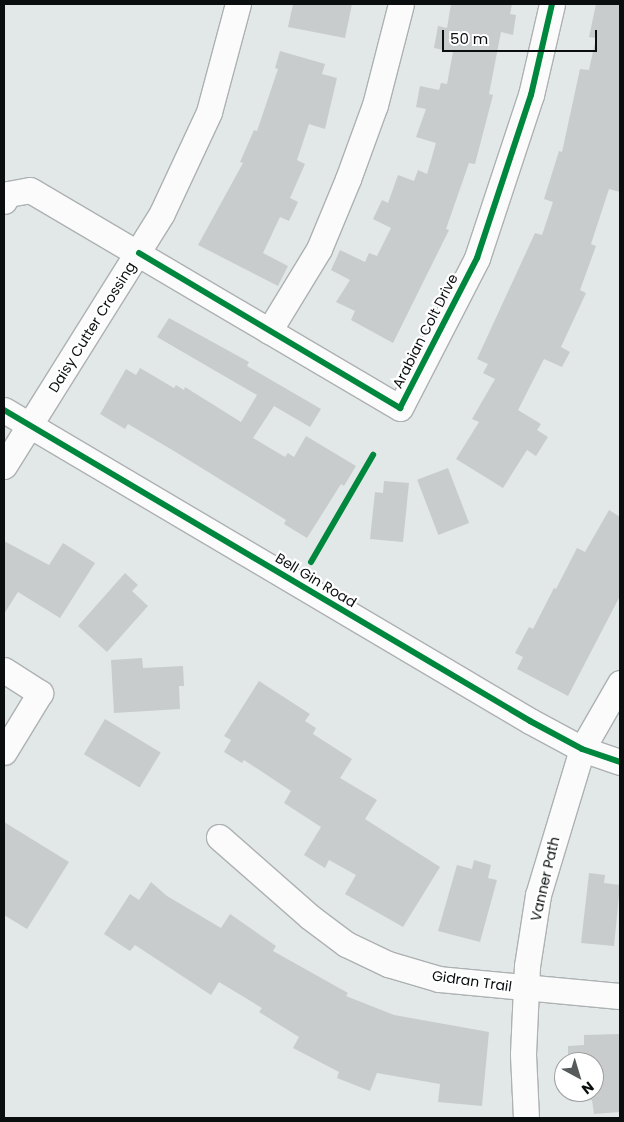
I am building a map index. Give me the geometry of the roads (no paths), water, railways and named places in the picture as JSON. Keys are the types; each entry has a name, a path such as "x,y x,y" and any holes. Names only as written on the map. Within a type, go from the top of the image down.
{"street":[{"name":"Daisy Cutter Crossing","path":"4,466 162,213 209,112 238,4"},
{"path":"269,332 319,249 348,179 375,106 401,4"},
{"name":"Arabian Colt Drive","path":"4,201 8,194 30,190 139,252 269,332 400,408 477,258 531,95 552,4"},
{"name":"Bell Gin Road","path":"4,410 530,721 582,748 620,762"},
{"path":"4,670 40,692 4,752"},
{"name":"Vanner Path","path":"526,1118 523,1054 526,988 538,895 582,748 620,683"},
{"name":"Gidran Trail","path":"218,837 310,917 346,944 388,964 439,979 620,996"}]}
